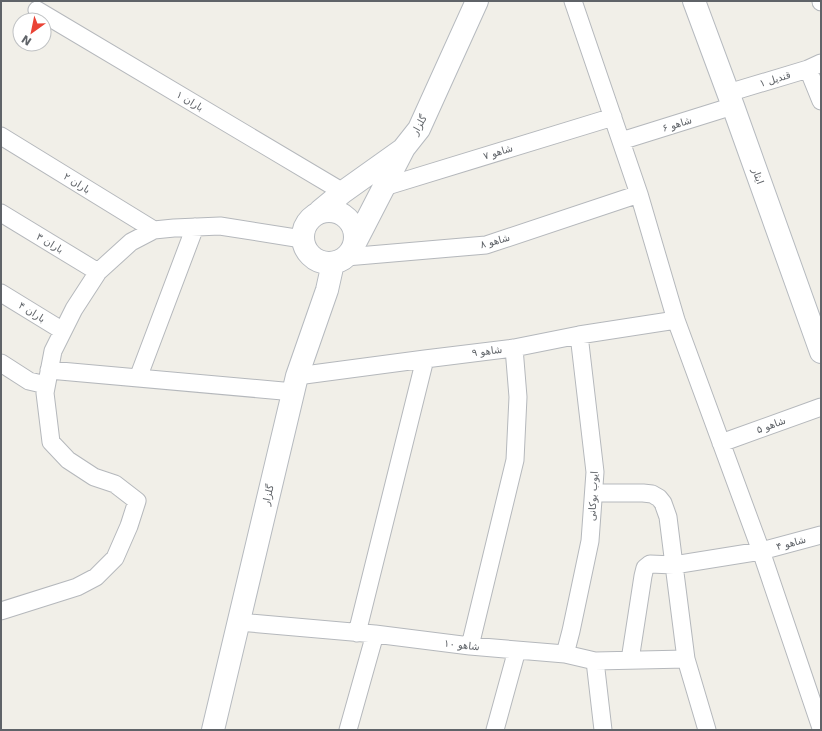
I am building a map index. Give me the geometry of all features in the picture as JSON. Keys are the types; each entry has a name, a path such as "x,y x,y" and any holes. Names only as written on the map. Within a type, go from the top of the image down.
{"street":[{"name":"گلزار","path":"213,730 296,384 327,290 344,255 384,187 404,148 419,129 477,1"},
{"path":"573,1 639,194 676,320 761,551 821,728"},
{"name":"ایثار","path":"694,1 821,352"},
{"name":"باران ۱","path":"37,10 343,192"},
{"path":"814,66 821,101"},
{"name":"قندیل ۱","path":"731,100 814,66"},
{"name":"شاهو ۶","path":"621,141 731,100"},
{"name":"شاهو ۷","path":"384,187 612,117"},
{"name":"باران ۲","path":"1,136 154,230"},
{"path":"320,211 335,210 348,218 355,231 344,255 318,262 307,252 302,239 303,227 310,217 404,148"},
{"name":"شاهو ۸","path":"344,255 486,245 639,194"},
{"name":"باران ۳","path":"1,213 98,272"},
{"path":"1,611 77,587 96,577 115,558 129,526 137,501 115,484 94,477 68,460 51,442 45,392 53,351 74,309 98,272 131,242 154,230 220,226 302,239"},
{"path":"138,378 195,227"},
{"name":"باران ۴","path":"1,293 63,331"},
{"name":"شاهو ۹","path":"1,363 29,380 48,378 138,378 296,384 425,359 514,348 580,335 676,320"},
{"name":"ایوب بوکانی","path":"565,654 572,631 590,541 595,472 580,335"},
{"path":"470,646 514,460 518,397 514,348"},
{"path":"357,633 425,359"},
{"name":"شاهو ۵","path":"722,443 821,407"},
{"path":"594,493 652,494 659,498 663,503 668,517 686,659 708,730"},
{"name":"شاهو ۴","path":"630,660 643,576 645,568 650,564 674,565 761,551 821,535"},
{"name":"شاهو ۱۰","path":"238,622 375,634 470,646 565,654 595,661 686,659"},
{"path":"348,730 375,634"},
{"path":"495,730 517,650"},
{"path":"595,661 604,730"}]}
